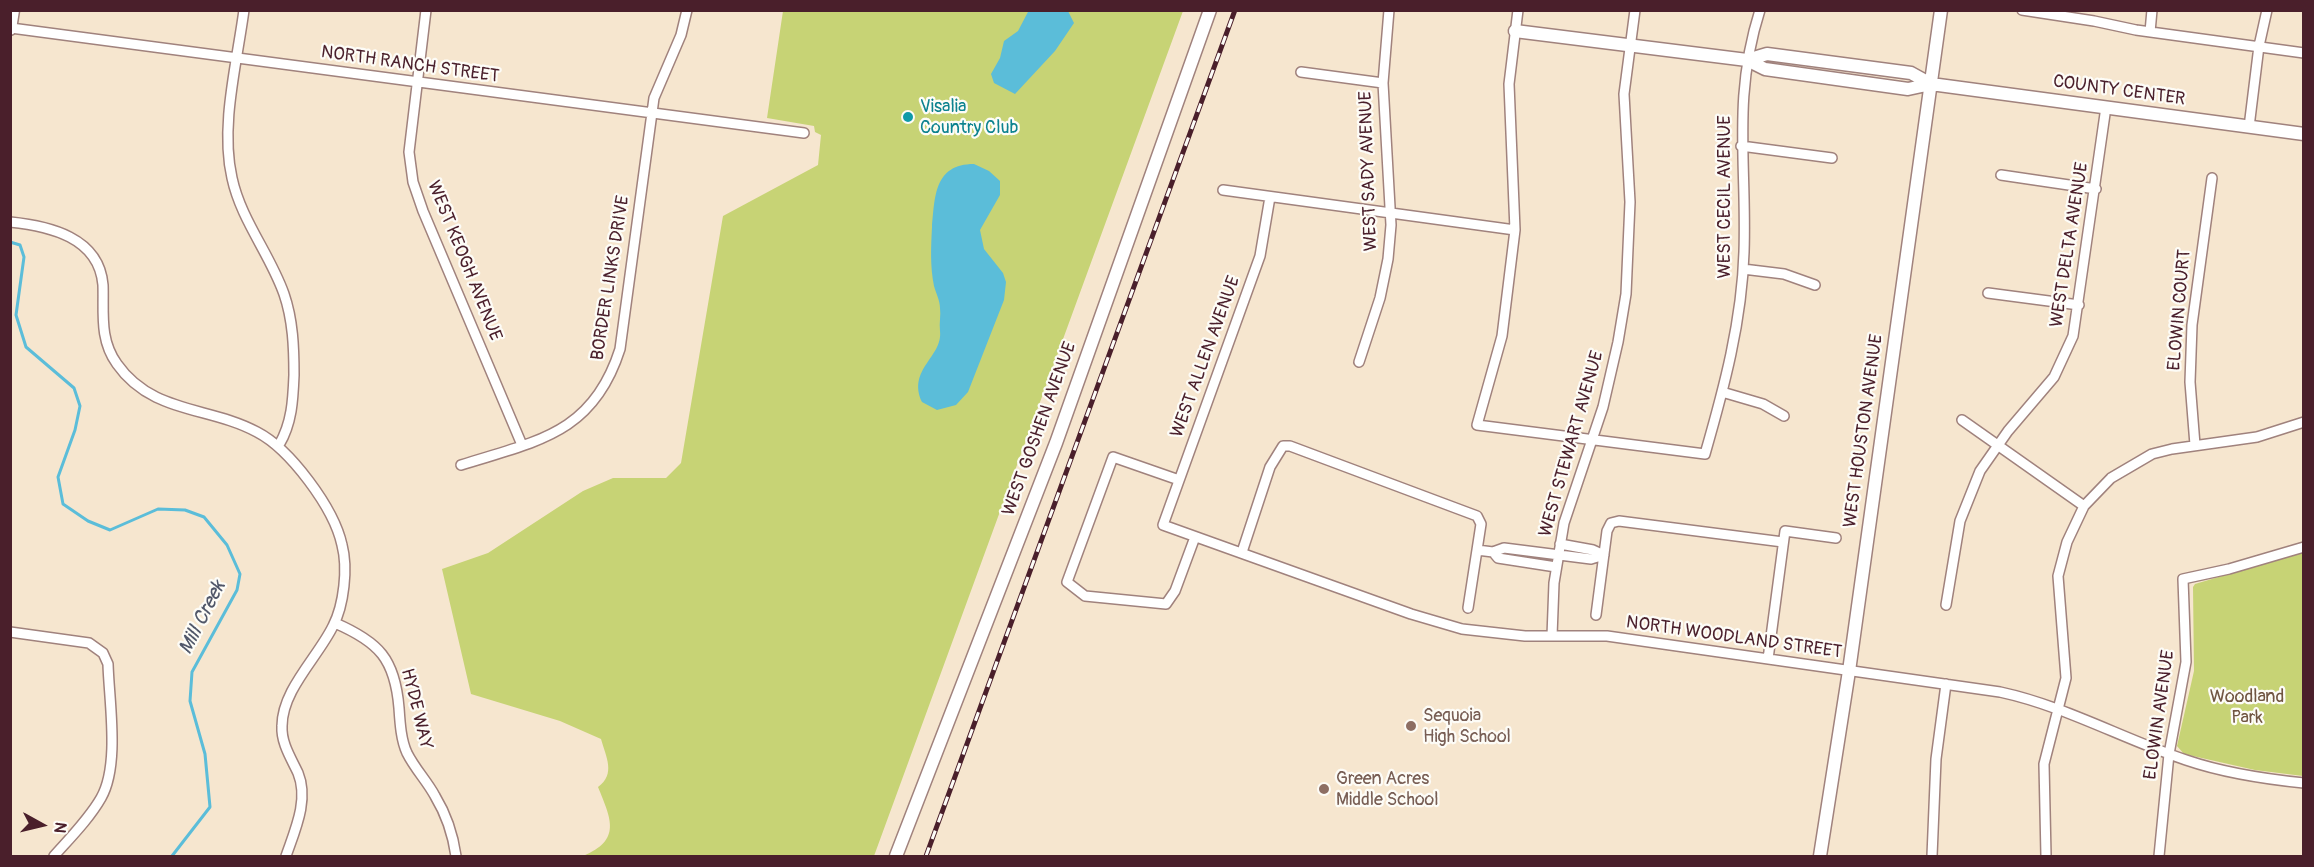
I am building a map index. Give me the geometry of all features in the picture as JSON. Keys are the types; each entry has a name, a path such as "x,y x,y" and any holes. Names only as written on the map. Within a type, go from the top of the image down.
{"main road":[{"path":"11,29 12,10"},
{"name":"WEST GOSHEN AVENUE","path":"896,856 1056,443 1210,10"},
{"name":"WEST HOUSTON AVENUE","path":"1820,856 1849,671 1941,10"},
{"name":"COUNTY CENTER","path":"1515,31 1747,60 1765,69 1908,89 1930,84 2304,134"}],"street":[{"path":"243,10 227,141 232,179 247,219 284,294 294,341 294,392 288,429 279,445"},
{"name":"WEST KEOGH AVENUE","path":"426,10 409,152 413,182 423,211 522,446"},
{"name":"BORDER LINKS DRIVE","path":"461,465 522,446 566,427 584,413 601,394 613,372 620,349 654,98 681,35 687,10"},
{"name":"WEST SADY AVENUE","path":"1359,362 1380,298 1388,259 1390,211 1383,83 1389,10"},
{"path":"1518,10 1509,84 1515,230 1502,336 1477,425 1591,440"},
{"name":"WEST STEWART AVENUE","path":"1552,636 1556,567 1560,544 1570,501 1615,360 1628,273 1630,202 1624,102 1629,44 1635,10"},
{"name":"WEST CECIL AVENUE","path":"1591,440 1705,454 1728,375 1743,269 1742,96 1747,60 1760,10"},
{"path":"2150,32 2152,10"},
{"path":"2249,127 2266,10"},
{"path":"2022,11 2150,32 2304,53"},
{"name":"NORTH RANCH STREET","path":"11,29 804,133"},
{"path":"1301,72 1383,83"},
{"name":"WEST DELTA AVENUE","path":"1946,605 1955,542 1966,502 1980,471 2062,364 2073,336 2106,107"},
{"path":"1741,146 1832,158"},
{"path":"2001,175 2096,189"},
{"name":"ELOWIN COURT","path":"2195,445 2190,382 2192,325 2212,178"},
{"path":"1222,190 1390,211 1515,230"},
{"name":"WEST ALLEN AVENUE","path":"1163,525 1260,256 1270,197"},
{"path":"10,222 45,225 67,233 94,260 102,282 102,327 116,363 136,384 154,397 180,408 233,421 279,445 328,510 342,546 344,577 335,623 294,688 282,726 285,746 299,776 302,799 286,856"},
{"path":"1743,269 1784,274 1815,285"},
{"path":"1988,293 2079,305"},
{"path":"1722,392 1763,404 1784,416"},
{"path":"1962,420 2084,506"},
{"path":"2046,856 2044,764 2059,710 2066,662 2059,615 2058,576 2067,542 2084,506 2110,478 2152,454 2257,436 2304,422"},
{"path":"1242,552 1270,467 1283,446 1477,516 1481,524 1468,608"},
{"path":"1179,480 1113,457 1067,582 1085,596 1166,604 1175,591 1196,537"},
{"path":"1596,615 1606,531 1611,523 1619,520 1783,542"},
{"name":"NORTH WOODLAND STREET","path":"1163,525 1436,622 1479,632 1606,636 1946,684 2031,699 2169,754 2236,773 2304,783"},
{"path":"1768,659 1785,531 1836,538"},
{"path":"1560,544 1584,553 1591,559 1604,555"},
{"name":"ELOWIN AVENUE","path":"2159,856 2169,754 2186,662 2183,579 2229,569 2304,547"},
{"path":"1477,550 1493,552 1504,548 1558,555 1584,553"},
{"path":"1493,552 1498,558 1556,567"},
{"name":"HYDE WAY","path":"335,623 364,636 379,651 391,670 398,687 401,734 406,752 435,795 451,831 456,856"},
{"path":"10,633 89,643 104,652 108,664 111,760 107,784 90,814 54,856"},
{"path":"1932,856 1936,759 1946,684"}],"green space":[{"name":"Visalia Country Club","path":"783,11 1183,11 874,856 583,856 604,843 610,828 607,809 598,787 604,782 608,771 601,739 560,721 471,694 442,569 488,553 583,491 613,478 666,478 681,463 723,216 818,165 821,135 815,132 814,126 767,118"},
{"name":"Woodland Park","path":"2303,552 2303,776 2255,770 2184,754 2177,746 2194,671 2193,587 2195,584"}],"water":[{"path":"1029,10 1068,11 1074,23 1055,51 1015,94 994,83 991,74 1000,58 1004,41 1018,31"},
{"path":"974,164 989,171 1000,181 1000,195 980,230 984,249 1003,273 1006,282 1004,300 968,392 956,405 937,410 922,402 919,391 922,372 939,340 940,305 931,264 934,204 939,184 944,176 961,165"}],"waterway":[{"name":"Mill Creek","path":"10,242 20,245 24,257 16,315 26,347 74,388 80,406 75,430 58,477 63,504 88,521 110,530 158,509 185,510 204,517 227,545 240,574 237,590 192,672 190,701 205,754 210,807 172,856"}],"railway":[{"path":"926,856 1235,10"}],"place":[{"name":"Visalia Country Club","path":"908,117"},
{"name":"Sequoia High School","path":"1411,726"},
{"name":"Green Acres Middle School","path":"1324,789"}]}
